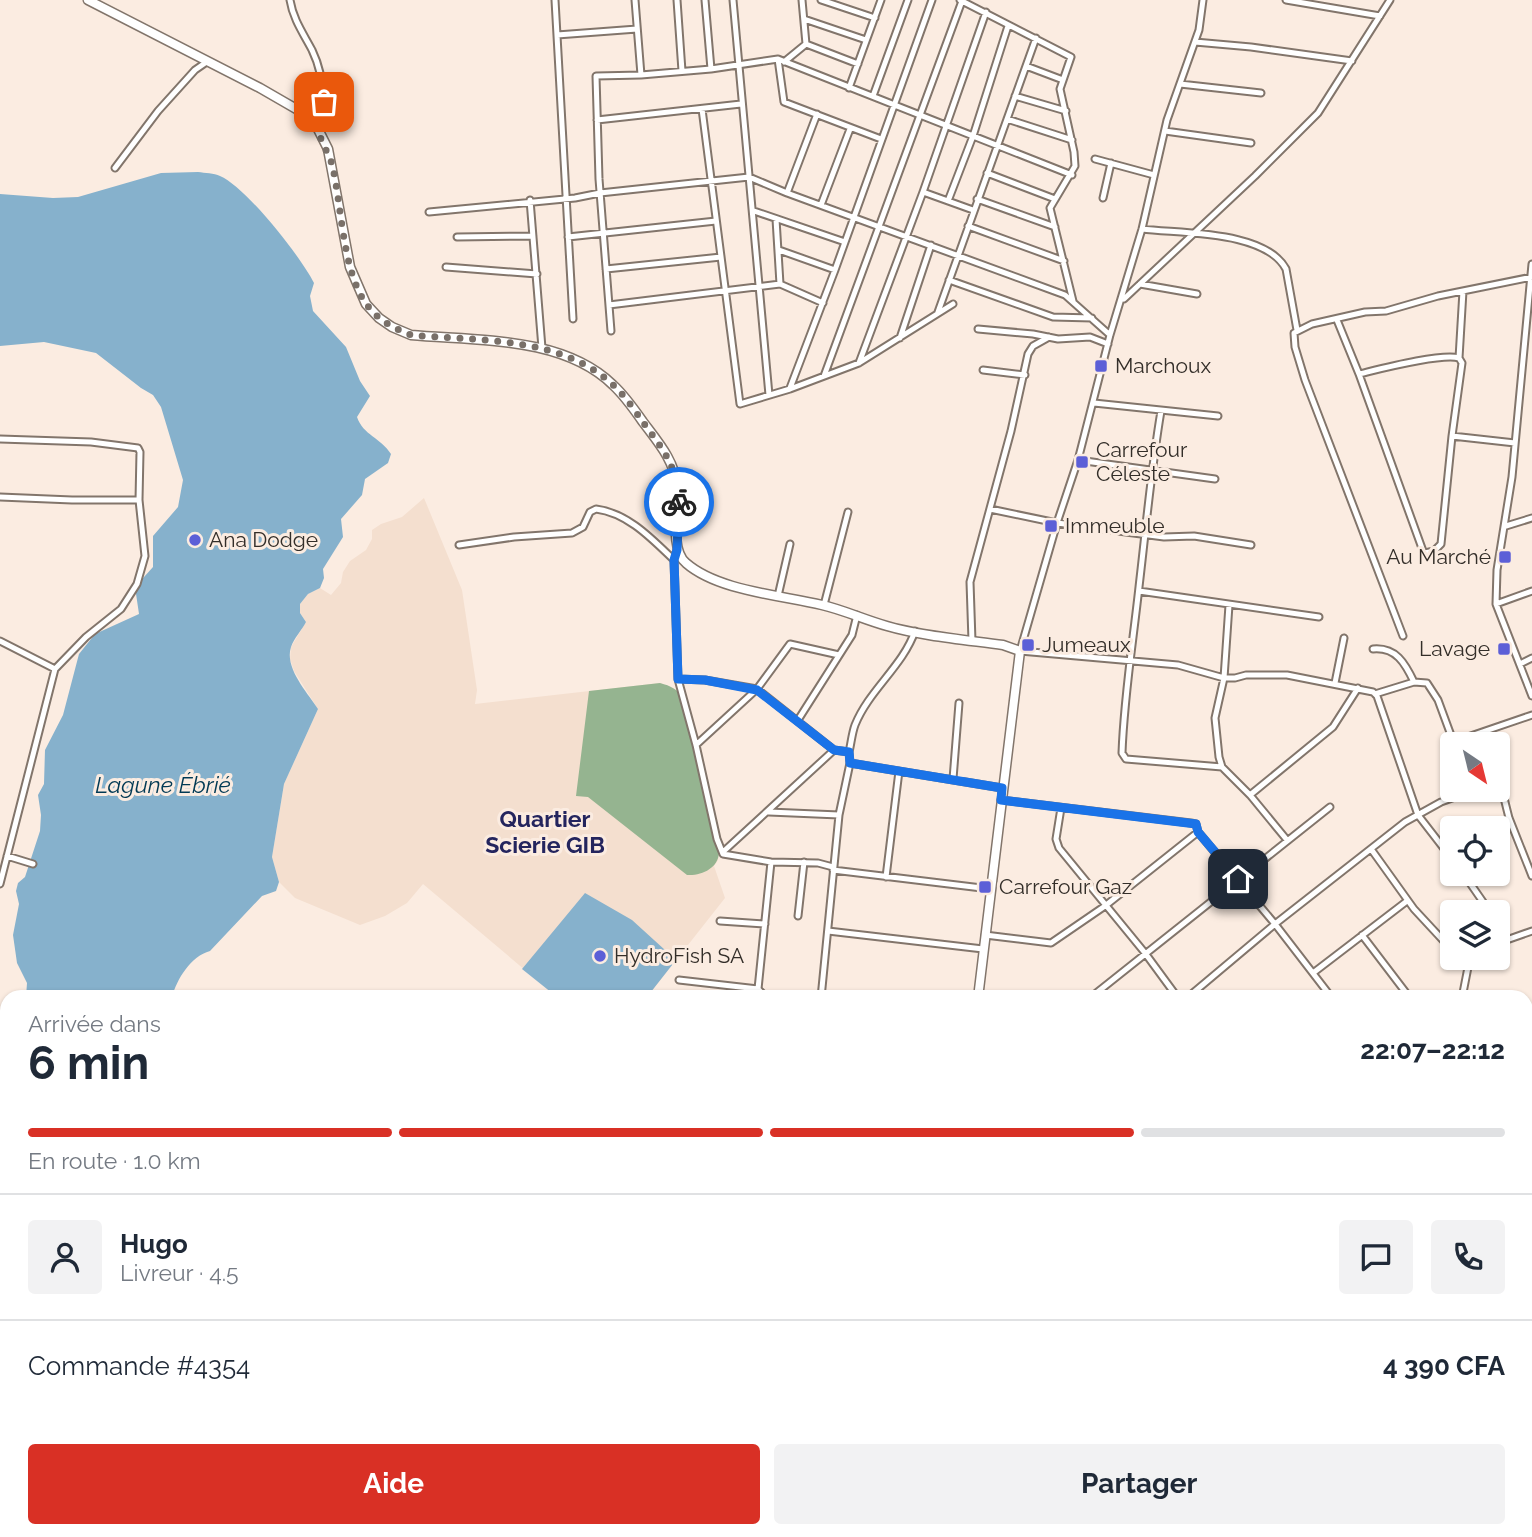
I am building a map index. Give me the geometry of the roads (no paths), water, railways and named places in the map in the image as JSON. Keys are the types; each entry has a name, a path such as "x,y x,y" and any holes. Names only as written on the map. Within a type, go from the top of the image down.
{"street":[{"path":"88,0 291,104 305,114 318,129 328,149 353,275 366,304 379,318 411,335 542,348 572,357 612,384 667,454 676,476 679,501 677,550 674,560 678,679 723,854 771,862 804,862 886,877 990,889"},
{"path":"290,0 297,23 311,48 320,73 324,102 318,129"},
{"path":"555,0 573,319"},
{"path":"635,0 641,75"},
{"path":"677,0 682,71"},
{"path":"705,0 711,69"},
{"path":"733,0 769,395"},
{"path":"802,0 806,44"},
{"path":"821,0 874,18"},
{"path":"849,88 881,0"},
{"path":"873,96 908,0"},
{"path":"790,389 932,0"},
{"path":"979,990 1020,651 1056,523 1078,460 1110,335 1142,229 1165,131 1195,42 1203,0"},
{"path":"1286,0 1380,16"},
{"path":"1121,301 1194,235 1318,113 1390,0"},
{"path":"824,377 961,1 1071,57 1060,89 1075,166 1050,208 1073,301"},
{"path":"859,363 986,12"},
{"path":"804,19 866,40"},
{"path":"948,201 973,136 1009,26"},
{"path":"557,35 637,29"},
{"path":"937,314 1036,38"},
{"path":"1195,42 1352,61"},
{"path":"611,331 600,193 596,76 711,69 781,60 806,44"},
{"path":"806,44 858,64"},
{"path":"781,60 1072,175"},
{"path":"781,60 784,102 881,139"},
{"path":"115,168 159,111 195,70 208,61"},
{"path":"1026,66 1063,80"},
{"path":"1180,84 1261,93"},
{"path":"1014,96 1066,111"},
{"path":"597,120 741,104"},
{"path":"702,109 740,404 790,389 859,363 953,304"},
{"path":"787,193 817,114"},
{"path":"1007,119 1072,140"},
{"path":"821,205 850,128"},
{"path":"1165,131 1251,143"},
{"path":"1095,159 1154,175"},
{"path":"1103,198 1111,163"},
{"path":"987,173 1055,199"},
{"path":"429,212 749,177 1065,295 1110,335"},
{"path":"923,192 973,210"},
{"path":"977,199 1055,227"},
{"path":"530,201 542,348"},
{"path":"754,211 845,242"},
{"path":"776,219 780,284"},
{"path":"568,237 716,221"},
{"path":"968,226 1064,261"},
{"path":"1142,229 1208,235 1259,245 1283,264 1297,330"},
{"path":"457,237 533,236"},
{"path":"900,338 931,245"},
{"path":"779,250 835,270"},
{"path":"606,269 721,257"},
{"path":"1532,264 1516,443 1506,526 1497,570 1496,604 1532,696"},
{"path":"446,267 537,274"},
{"path":"1403,636 1306,380 1293,337 1297,330 1312,324 1365,312 1386,311 1531,277"},
{"path":"949,280 1054,317 1092,318"},
{"path":"609,305 780,284 823,303"},
{"path":"1140,284 1197,294"},
{"path":"1337,320 1423,551 1434,551 1441,544 1462,363 1459,358 1463,291"},
{"path":"978,330 1058,339 1090,337 1108,344"},
{"path":"972,641 970,582 1025,375 1028,354 1032,346 1049,337"},
{"path":"1359,374 1427,360 1453,356 1459,358"},
{"path":"983,370 1025,375"},
{"path":"1094,402 1218,416"},
{"path":"1161,411 1150,471 1139,591 1129,662 1122,743 1124,757 1126,760 1223,767"},
{"path":"1452,436 1516,443"},
{"path":"0,439 134,446 140,452 139,500 145,556 138,584 121,609 86,636 55,669 4,859 0,884"},
{"path":"1078,460 1216,479"},
{"path":"0,497 139,500"},
{"path":"459,545 514,537 572,533 583,527 590,512 596,509 620,516 644,531 674,560"},
{"path":"990,509 1056,523 1251,545"},
{"path":"824,605 848,512"},
{"path":"1506,526 1532,518"},
{"path":"778,596 790,544"},
{"path":"677,550 683,562 718,581 824,605 889,627 1020,651 1178,665 1224,678 1287,674 1335,682 1375,694 1414,682 1427,683 1450,732"},
{"path":"1496,604 1532,590"},
{"path":"1139,591 1320,617"},
{"path":"1229,605 1224,678 1215,718 1223,767 1287,840"},
{"path":"798,720 852,635 857,615"},
{"path":"822,990 839,815 855,725 909,646 915,631"},
{"path":"1335,682 1344,638"},
{"path":"0,641 55,669"},
{"path":"696,745 757,690 790,644 839,655"},
{"path":"1373,649 1393,651 1402,660 1414,682"},
{"path":"1520,664 1532,658"},
{"path":"678,679 705,680 757,690 834,750 849,752"},
{"path":"1250,795 1333,727 1358,688"},
{"path":"1375,694 1418,815 1440,843"},
{"path":"953,779 958,703"},
{"path":"1486,732 1532,715"},
{"path":"724,851 834,750"},
{"path":"850,763 1002,788"},
{"path":"886,877 899,771"},
{"path":"1001,800 1196,824 1198,832 1326,990"},
{"path":"1197,990 1275,924 1405,822 1441,802"},
{"path":"1505,802 1532,876"},
{"path":"1100,990 1331,807"},
{"path":"1061,808 1056,839 1059,848 1172,990"},
{"path":"768,812 839,815"},
{"path":"985,935 1051,943 1105,906 1198,832"},
{"path":"1371,849 1407,901 1440,937"},
{"path":"4,859 33,864"},
{"path":"680,980 758,989 771,862"},
{"path":"798,916 804,862"},
{"path":"1313,973 1407,901"},
{"path":"720,921 765,924"},
{"path":"828,931 983,948"},
{"path":"1510,939 1532,931"},
{"path":"1362,935 1404,990"},
{"path":"1464,990 1467,970"}],"water":[{"name":"Lagune Ébrié","path":"198,172 218,175 244,194 272,224 314,283 310,296 313,311 346,347 360,381 370,396 357,417 360,423 391,454 388,463 365,479 362,495 341,519 343,537 323,569 324,578 320,588 308,594 300,604 300,613 306,622 291,647 291,663 298,680 318,709 284,784 272,857 279,882 276,891 262,896 210,951 191,963 174,990 26,990 27,983 17,963 13,935 19,904 16,891 18,883 25,877 40,831 38,795 44,784 45,750 63,715 79,654 95,634 139,614 135,587 153,567 153,536 178,507 183,480 161,407 153,395 96,353 44,342 0,346 0,194 78,197 161,173"},
{"name":"HydroFish SA","path":"585,893 632,920 676,960 652,990 548,990 522,969"}],"place":[{"name":"Marchoux","path":"1101,366"},
{"name":"Carrefour Céleste","path":"1082,462"},
{"name":"Immeuble","path":"1051,526"},
{"name":"Ana Dodge","path":"195,540"},
{"name":"Au Marché","path":"1505,557"},
{"name":"Jumeaux","path":"1028,645"},
{"name":"Lavage","path":"1504,649"},
{"name":"Carrefour Gaz","path":"985,887"},
{"name":"HydroFish SA","path":"600,956"}],"district":[{"name":"Quartier Scierie GIB","path":"545,832"}]}
